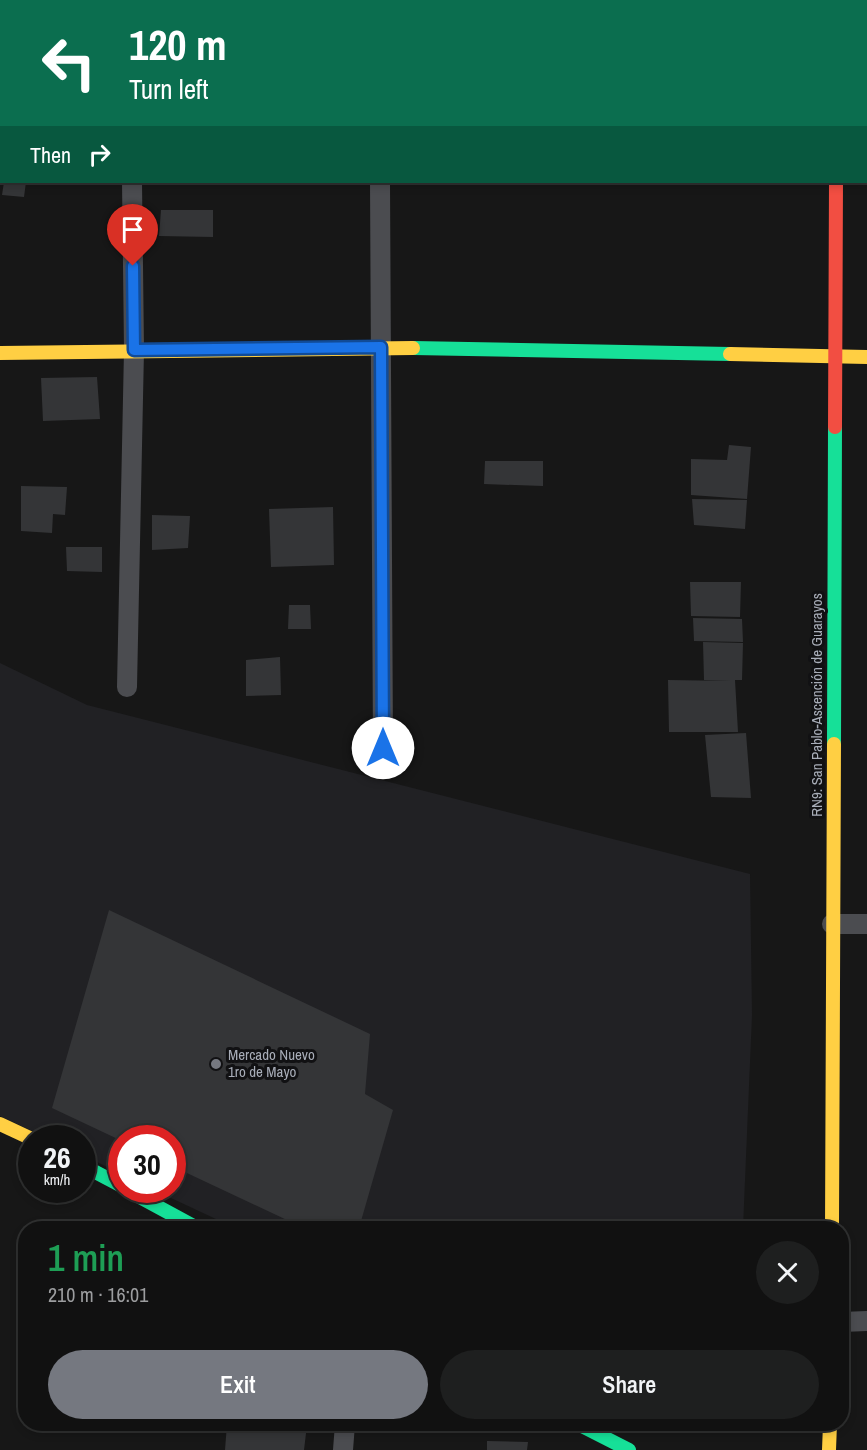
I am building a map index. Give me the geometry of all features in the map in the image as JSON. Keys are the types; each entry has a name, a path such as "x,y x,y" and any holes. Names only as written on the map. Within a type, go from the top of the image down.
{"main road":[{"name":"RN9: San Pablo-Ascención de Guarayos","path":"832,1221 836,183"},
{"path":"0,353 381,347 867,357"},
{"path":"0,1124 18,1132"},
{"path":"151,1203 184,1221"},
{"path":"592,1431 629,1450"},
{"path":"829,1450 830,1431"}],"street":[{"path":"127,687 134,350 132,183"},
{"path":"380,183 383,748"},
{"path":"832,924 867,924"},
{"path":"849,1322 867,1322"},
{"path":"343,1450 344,1431"}],"shaded area":[{"path":"0,663 87,705 750,874 752,1015 743,1221 220,1221 182,1203 186,1203 186,1125 108,1125 108,1168 96,1162 96,1125 19,1125 0,1116"}],"building":[{"path":"4,183 26,183 24,197 2,195"},
{"path":"161,210 213,210 213,237 159,236"},
{"path":"97,377 100,419 43,421 41,378"},
{"path":"729,445 751,447 747,499 691,495 691,459 727,460"},
{"path":"485,461 543,461 543,486 484,484"},
{"path":"21,486 67,487 65,515 53,514 52,533 21,531"},
{"path":"692,499 747,500 745,529 694,525"},
{"path":"333,507 334,565 271,567 269,509"},
{"path":"152,515 190,516 188,548 152,550"},
{"path":"66,547 102,547 102,572 67,571"},
{"path":"690,582 741,582 740,617 691,616"},
{"path":"289,605 310,605 311,629 288,629"},
{"path":"693,618 742,619 743,642 694,641"},
{"path":"703,642 743,643 742,680 735,680 738,732 669,732 668,680 731,681 704,680"},
{"path":"280,657 281,695 246,696 246,660"},
{"path":"746,733 751,798 711,797 705,735"},
{"name":"Mercado Nuevo 1ro de Mayo","path":"109,910 370,1034 365,1094 393,1110 361,1221 289,1221 186,1173 186,1125 108,1125 108,1134 96,1129 96,1125 88,1125 52,1108"},
{"path":"226,1431 306,1431 304,1450 225,1450"},
{"path":"487,1441 528,1442 527,1450 487,1450"}],"traffic: fast":[{"path":"413,348 730,354"},
{"path":"834,744 835,427"},
{"path":"96,1172 108,1179"},
{"path":"151,1203 184,1221"},
{"path":"592,1431 629,1450"}],"traffic: slow":[{"path":"0,353 413,348"},
{"path":"730,354 867,357"},
{"path":"832,1221 834,744"},
{"path":"0,1124 18,1132"},
{"path":"829,1450 830,1431"}],"traffic: jam":[{"path":"835,427 836,183"}],"place":[{"name":"Mercado Nuevo 1ro de Mayo","path":"216,1064"}],"route":[{"path":"133,266 134,350 381,347 383,748"}]}
